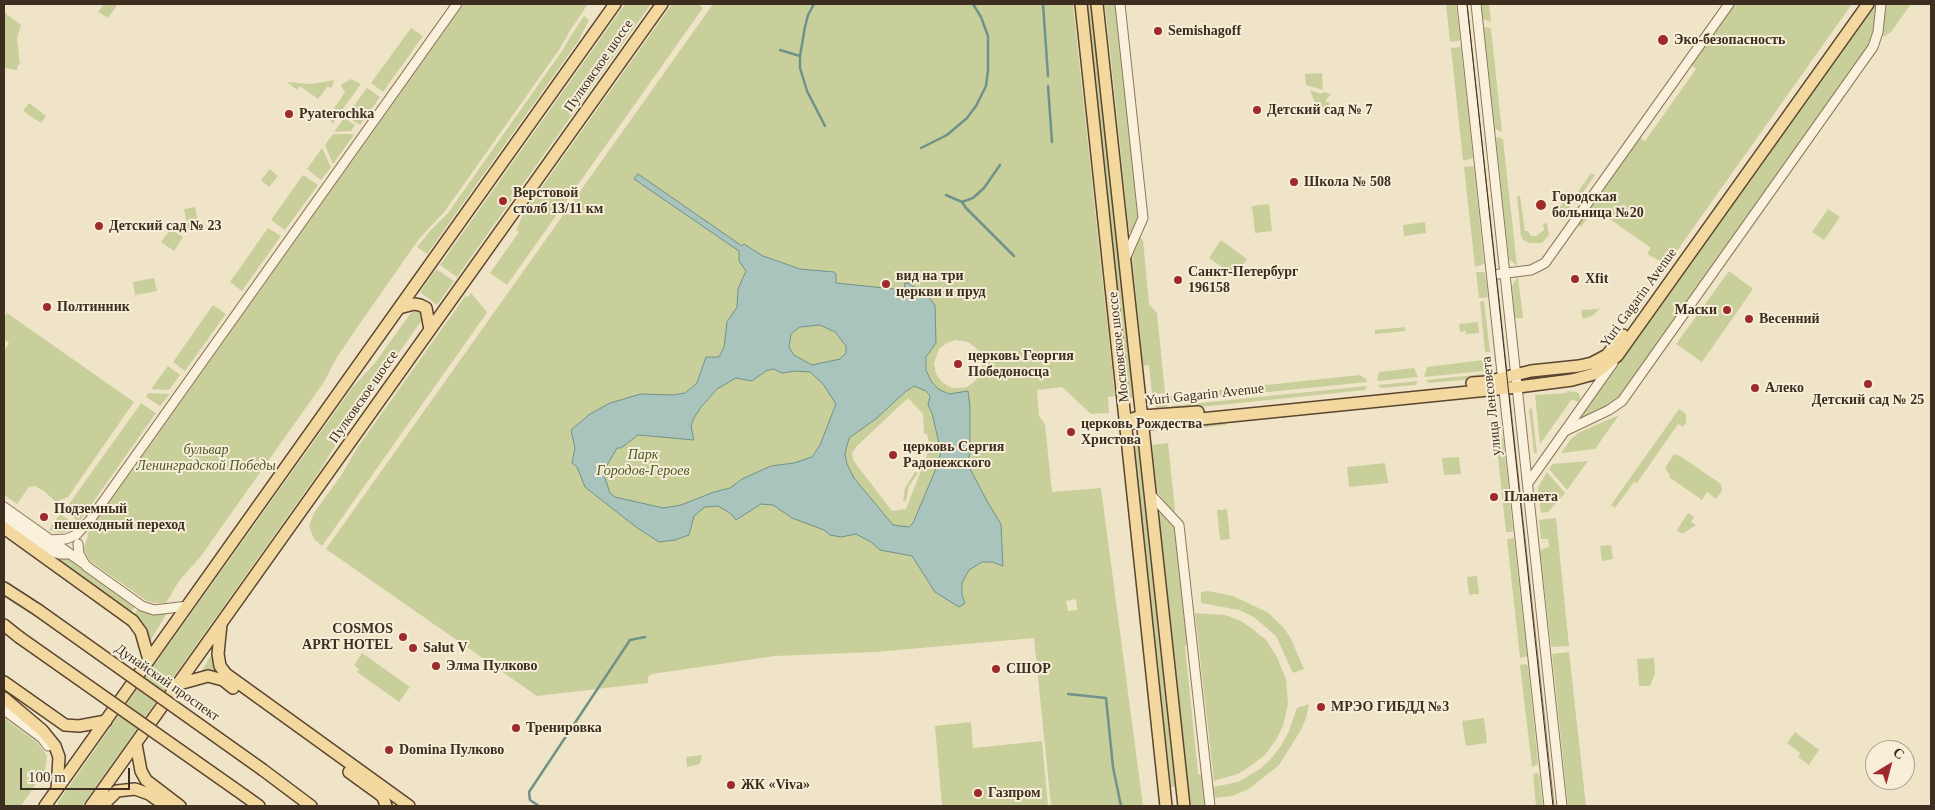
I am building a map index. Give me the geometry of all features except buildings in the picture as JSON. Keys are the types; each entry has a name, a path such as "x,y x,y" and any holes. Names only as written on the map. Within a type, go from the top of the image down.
{"main road":[{"name":"Пулковское шоссе","path":"45,806 616,4"},
{"name":"Пулковское шоссе","path":"91,806 662,4"},
{"name":"Московское шоссе","path":"1080,4 1166,806"},
{"name":"Московское шоссе","path":"1097,4 1184,806"},
{"name":"Yuri Gagarin Avenue","path":"1503,383 1516,374 1586,364 1602,358 1611,351 1858,4"},
{"name":"Yuri Gagarin Avenue","path":"1125,421 1503,383 1518,387 1588,376 1601,370 1618,356 1868,4"},
{"path":"399,308 414,304 426,308 430,330"},
{"path":"4,528 84,584 136,624 141,632 149,660"},
{"name":"Дунайский проспект","path":"4,588 312,806"},
{"path":"221,624 218,654 220,666 226,674 408,806"},
{"path":"4,625 259,806"},
{"path":"178,684 208,676 223,680 378,793 383,797 386,806"},
{"path":"4,682 65,725 79,726 106,721"},
{"path":"4,698 50,738 59,757 57,789"},
{"path":"136,744 141,771 146,780 180,806"},
{"path":"102,806 117,791 135,789 150,794 166,806"}],"street":[{"path":"49,540 66,539 76,535 90,520 457,4"},
{"path":"1120,4 1144,218 1125,260"},
{"name":"улица Ленсовета","path":"1462,4 1548,806"},
{"name":"улица Ленсовета","path":"1476,4 1562,806"},
{"path":"1491,274 1531,270 1545,263 1729,4"},
{"path":"1564,430 1610,410 1622,401 1874,47 1878,32 1881,4"},
{"path":"1514,484 1528,483 1618,356"},
{"path":"1150,494 1179,525 1210,806"},
{"path":"4,507 148,608 164,609 188,606"},
{"path":"4,517 52,552 59,554 69,554 78,544 90,520"},
{"path":"78,544 79,554 86,566"},
{"path":"4,710 47,744 58,764"}],"green space":[{"path":"104,4 118,4 108,18 98,12"},
{"name":"бульвар Ленинградской Победы","path":"464,4 588,4 559,50 445,211 419,239 337,357 324,382 201,556 179,581 166,603 147,601 91,562 84,551 87,534"},
{"path":"625,4 651,4 457,277 440,265"},
{"path":"672,4 698,4 703,8 507,285 490,273 519,232 516,230 524,212"},
{"name":"Парк Городов-Героев","path":"713,4 1073,4 1115,396 1108,397 1109,413 1091,414 1062,387 1037,390 1039,416 1045,424 1052,492 1101,488 1143,806 1051,806 1034,638 875,652 775,656 652,674 648,677 648,683 537,696 326,549","holes":["956,340 968,342 976,348 982,358 979,376 967,387 952,388 943,383 936,374 934,363 939,349 947,343","908,398 923,414 924,434 927,434 930,447 906,509 892,511 853,460 852,453","1076,599 1077,610 1068,611 1066,601"]},
{"path":"1086,4 1091,4 1133,398 1129,398"},
{"path":"1105,4 1118,4 1140,214 1131,233 1129,231"},
{"path":"1446,4 1456,4 1459,41 1450,42"},
{"path":"1481,4 1489,4 1491,22 1483,19"},
{"path":"1733,4 1852,4 1669,262 1664,263 1647,254 1651,248 1594,208 1581,227 1576,224 1639,137 1645,141 1696,69 1690,64"},
{"path":"1885,4 1911,4 1891,32 1883,37"},
{"path":"1875,5 1875,25 1867,50 1620,397 1611,404 1582,417 1872,6"},
{"path":"4,12 21,25 17,38 20,65 18,65 17,70 4,68"},
{"path":"584,16 589,20 579,40 427,254 417,247 448,213 562,51"},
{"path":"1485,27 1491,28 1502,132 1495,129"},
{"path":"411,28 423,36 383,92 371,83"},
{"path":"1461,47 1473,158 1463,161 1451,48"},
{"path":"1322,73 1323,90 1306,85 1305,74"},
{"path":"351,79 361,84 332,124 329,116 345,92 341,86"},
{"path":"334,80 331,89 328,86 318,99 300,86 297,90 287,82 312,84"},
{"path":"367,88 380,97 360,125 346,116"},
{"path":"1310,90 1321,94 1323,92 1331,94 1325,101 1330,103 1328,109 1323,107 1322,110 1318,111"},
{"path":"29,103 46,116 41,123 23,111"},
{"path":"344,118 355,125 351,131 334,132"},
{"path":"333,134 354,135 333,164 325,145"},
{"path":"1496,138 1503,139 1517,266 1509,259"},
{"path":"322,148 331,167 321,180 307,169"},
{"path":"1464,167 1474,167 1484,264 1475,267"},
{"path":"270,169 278,176 269,187 261,180"},
{"path":"1591,173 1595,175 1578,200 1573,202 1561,220 1554,215 1569,193 1575,196"},
{"path":"303,175 318,185 285,230 271,220"},
{"path":"1517,196 1520,196 1525,231 1528,231 1531,236 1536,236 1544,230 1543,224 1547,223 1549,235 1542,243 1530,243 1523,240"},
{"path":"1269,204 1272,231 1255,233 1252,206"},
{"path":"195,207 199,229 188,231 184,209"},
{"path":"1828,209 1840,217 1824,240 1812,232"},
{"path":"1425,222 1426,233 1404,236 1403,225"},
{"path":"268,228 281,236 242,291 230,282"},
{"path":"171,229 183,237 174,251 161,242"},
{"path":"1140,237 1143,240 1149,304 1157,313 1165,393 1152,395 1149,365 1143,366 1132,256"},
{"path":"1221,240 1247,259 1235,276 1209,258"},
{"path":"436,269 454,281 437,305 420,292"},
{"path":"1729,271 1753,289 1702,362 1676,344"},
{"path":"1476,272 1485,273 1488,297 1479,298"},
{"path":"1518,277 1523,318 1515,318 1512,286"},
{"path":"154,278 157,291 135,295 133,282"},
{"path":"471,293 487,312 486,314 322,546 314,539 309,526 314,513 342,474 357,448 466,295 468,297"},
{"path":"1484,301 1490,352 1485,352 1480,302"},
{"path":"1604,303 1594,315 1583,319 1581,310 1598,309"},
{"path":"213,305 226,314 185,371 173,362"},
{"path":"415,310 420,312 422,320 352,419 317,475 82,806 58,806 58,802 150,671 352,388 374,364 410,314"},
{"path":"7,313 134,402 68,497 60,500 58,504 44,491 35,486 29,487 17,504 4,495 4,351 9,343 4,339 4,317"},
{"path":"1478,322 1479,333 1466,334 1466,331 1460,332 1459,324"},
{"path":"1405,327 1405,331 1375,334 1375,330"},
{"path":"1483,360 1484,371 1424,377 1427,367"},
{"path":"168,366 180,375 169,390 151,389"},
{"path":"1414,368 1418,377 1377,381 1379,372"},
{"path":"1484,374 1484,378 1429,383 1426,380"},
{"path":"1360,375 1367,382 1170,402 1172,395"},
{"path":"1418,381 1416,385 1381,388 1378,385"},
{"path":"1367,386 1365,390 1171,410 1171,406"},
{"path":"1567,391 1577,392 1580,395 1580,400 1577,402 1572,399 1540,444 1535,395 1567,393"},
{"path":"148,393 170,394 160,406 146,397"},
{"path":"1166,398 1168,410 1156,412 1155,400"},
{"path":"141,403 156,413 79,522 64,511"},
{"path":"1532,408 1537,453 1534,453 1529,409"},
{"path":"1679,409 1686,414 1686,422 1683,427 1678,424 1637,483 1634,482 1615,508 1611,505"},
{"path":"1619,415 1595,449 1561,453 1578,433"},
{"path":"1224,421 1226,425 1182,430 1182,425"},
{"path":"1495,428 1497,428 1498,439 1503,438 1513,530 1511,532 1506,532"},
{"path":"1168,443 1174,514 1157,492 1152,445"},
{"path":"1134,446 1138,446 1175,787 1171,787"},
{"path":"1674,454 1680,456 1721,484 1722,491 1716,499 1707,492 1702,500 1669,477 1670,475 1665,468"},
{"path":"1459,457 1461,474 1444,475 1442,458"},
{"path":"1588,461 1567,490 1549,469 1553,464"},
{"path":"1385,463 1388,483 1349,487 1347,467"},
{"path":"915,472 918,473 909,486 906,501 903,501 905,488"},
{"path":"1547,472 1565,493 1548,512 1541,513 1538,487"},
{"path":"1227,509 1230,539 1220,540 1217,510"},
{"path":"1163,513 1175,529 1178,537 1190,644 1185,646 1198,774 1204,776 1207,806 1191,806 1159,516"},
{"path":"1688,513 1694,517 1691,522 1696,525 1682,534 1677,530"},
{"path":"60,514 77,525 62,533 49,530"},
{"path":"1556,518 1569,646 1553,647 1551,646 1540,550 1549,547 1548,539 1541,539 1539,520"},
{"path":"1514,538 1527,656 1520,658 1507,539"},
{"path":"1611,545 1613,559 1602,561 1600,546"},
{"path":"66,556 136,605 130,613 55,560"},
{"path":"1477,576 1479,594 1469,595 1467,577"},
{"path":"1208,591 1233,596 1267,612 1283,627 1290,637 1304,669 1293,673 1276,636 1254,617 1239,610 1201,603 1201,592"},
{"path":"139,607 167,613 149,643 134,615"},
{"path":"1195,613 1225,615 1241,621 1250,627 1266,640 1277,657 1286,679 1288,704 1283,726 1276,740 1265,755 1249,767 1238,774 1214,781"},
{"path":"213,652 223,676 201,672"},
{"path":"1569,652 1586,806 1568,806 1552,654"},
{"path":"362,653 410,687 399,702 357,672 359,669 354,665"},
{"path":"1654,658 1655,674 1650,686 1639,686 1637,659"},
{"path":"1526,664 1528,666 1538,764 1532,767 1520,665"},
{"path":"1309,704 1301,730 1279,765 1249,789 1232,796 1215,798 1213,787 1238,782 1260,769 1270,760 1281,746 1289,731 1297,708"},
{"path":"4,718 38,743 47,756 45,771 21,806 4,806"},
{"path":"1484,718 1487,743 1466,746 1462,721"},
{"path":"971,722 973,748 1042,741 1048,806 942,806 935,726"},
{"path":"1795,732 1819,750 1809,765 1798,757 1800,753 1787,743"},
{"path":"702,755 700,764 687,767 686,757"},
{"path":"1533,774 1539,774 1543,806 1536,806"}],"water":[{"path":"638,174 742,246 744,244 763,256 800,269 834,272 836,274 836,283 904,290 905,283 908,283 927,295 935,305 936,343 926,357 926,370 931,381 938,389 949,394 968,391 970,453 967,463 1001,524 1003,566 992,562 982,562 969,570 962,583 962,595 965,603 959,607 935,592 912,556 880,550 871,542 856,534 841,537 830,535 824,530 792,518 773,505 761,504 736,520 730,513 718,506 705,507 694,516 689,535 675,540 659,542 636,527 585,487 577,467 572,463 575,448 571,430 590,414 610,403 641,394 673,395 685,393 697,383 706,357 719,357 724,347 727,322 737,307 738,289 746,271 739,261 739,251 634,179","holes":["820,325 835,332 846,346 846,353 840,359 812,365 794,355 789,347 791,334 800,327","773,369 782,373 810,372 823,384 836,404 820,445 812,457 794,463 771,466 742,479 730,488 681,505 663,508 615,497 610,493 604,475 606,467 617,448 621,448 638,435 694,440 691,426 694,418 717,389 736,378 752,381 766,371","914,386 926,391 930,396 928,405 932,413 941,452 913,523 909,527 893,525 854,478 847,464 845,454 849,438 877,418"]}],"waterway":[{"path":"814,4 808,15 805,27 800,68 807,91 825,126"},
{"path":"921,148 947,135 967,118 976,106 986,86 988,36 981,17 973,4"},
{"path":"1043,4 1048,76"},
{"path":"780,50 800,56"},
{"path":"1048,86 1052,142"},
{"path":"946,195 962,202 973,198 984,188 1000,165"},
{"path":"962,202 1014,256"},
{"path":"539,806 530,800 529,792 630,640 645,637"},
{"path":"1068,694 1106,698 1113,767 1121,806"}],"tram line":[{"path":"1467,4 1553,806"}],"place":[{"name":"Semishagoff","path":"1158,31"},
{"name":"Эко-безопасность","path":"1663,40"},
{"name":"Детский сад № 7","path":"1257,110"},
{"name":"Pyaterochka","path":"289,114"},
{"name":"Школа № 508","path":"1294,182"},
{"name":"Верстовой столб 13/11 км","path":"503,201"},
{"name":"Городская больница №20","path":"1541,205"},
{"name":"Детский сад № 23","path":"99,226"},
{"name":"Xfit","path":"1575,279"},
{"name":"Санкт-Петербург 196158","path":"1178,280"},
{"name":"вид на три церкви и пруд","path":"886,284"},
{"name":"Полтинник","path":"47,307"},
{"name":"Маски","path":"1727,310"},
{"name":"Весенний","path":"1749,319"},
{"name":"церковь Георгия Победоносца","path":"958,364"},
{"name":"Детский сад № 25","path":"1868,384"},
{"name":"Алеко","path":"1755,388"},
{"name":"церковь Рождества Христова","path":"1071,432"},
{"name":"церковь Сергия Радонежского","path":"893,455"},
{"name":"Планета","path":"1494,497"},
{"name":"Подземный пешеходный переход","path":"44,517"},
{"name":"COSMOS APRT HOTEL","path":"403,637"},
{"name":"Salut V","path":"413,648"},
{"name":"Элма Пулково","path":"436,666"},
{"name":"СШОР","path":"996,669"},
{"name":"МРЭО ГИБДД №3","path":"1321,707"},
{"name":"Тренировка","path":"516,728"},
{"name":"Domina Пулково","path":"389,750"},
{"name":"ЖК «Viva»","path":"731,785"},
{"name":"Газпром","path":"978,793"}]}
